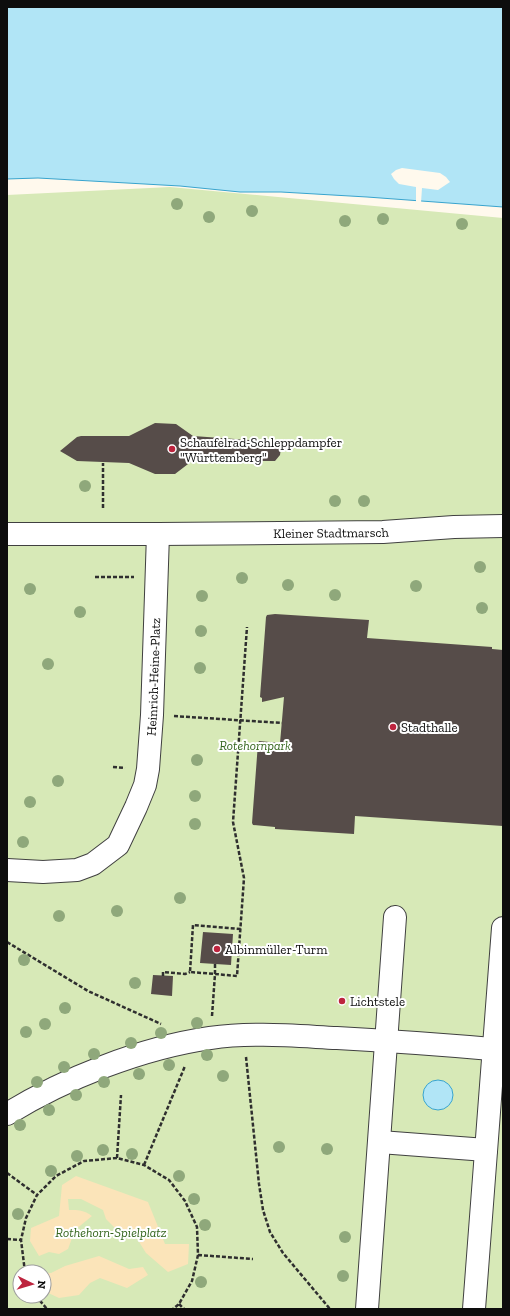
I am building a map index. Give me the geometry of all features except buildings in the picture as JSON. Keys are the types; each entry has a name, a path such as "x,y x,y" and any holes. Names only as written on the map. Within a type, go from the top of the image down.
{"street":[{"name":"Kleiner Stadtmarsch","path":"158,534 383,532 454,527 503,526"},
{"path":"7,534 158,534"},
{"name":"Heinrich-Heine-Platz","path":"7,870 43,872 77,870 93,864 103,858 118,845 136,807 145,785 148,769 152,715 158,534"},
{"path":"367,1309 395,917"},
{"path":"474,1309 486,1150 498,1049 503,928"},
{"path":"7,1114 53,1088 88,1072 138,1056 203,1040 244,1035 313,1037 498,1049"},
{"path":"380,1142 486,1150"}],"path":[{"path":"103,463 103,508"},
{"path":"95,577 157,577"},
{"path":"163,976 163,972 185,974 190,972 237,976 244,878 233,822 247,628"},
{"path":"152,715 282,724"},
{"path":"190,972 193,925 240,929"},
{"path":"7,942 88,991 203,1040"},
{"path":"144,1165 203,1040 215,974 215,964"},
{"path":"244,1035 259,1184 266,1221 270,1232 283,1253 330,1309"},
{"path":"117,1158 121,1095"},
{"path":"24,1264 21,1240 26,1218 37,1194 56,1176 84,1161 117,1158 144,1165 169,1180 185,1201 197,1227 198,1255 192,1282 179,1304 173,1309"},
{"path":"7,1173 37,1194"},
{"path":"7,1239 21,1240"},
{"path":"198,1255 253,1259"},
{"path":"179,1304 184,1309"}],"green space":[{"name":"Rotehornpark","path":"170,187 503,218 503,1309 7,1309 7,195"}],"sand":[{"path":"76,1176 148,1202 165,1244 189,1244 188,1264 168,1272 146,1253 136,1237 121,1234 106,1219 103,1210 81,1199 68,1199 69,1210 81,1211 92,1216 75,1230 68,1249 59,1254 49,1252 39,1256 30,1241 31,1228 59,1216 62,1185"},
{"path":"99,1256 129,1269 143,1267 148,1275 127,1288 100,1278 90,1283 79,1295 59,1298 52,1295 52,1272 65,1266"}],"water":[{"path":"7,7 503,7 503,207 281,192 240,192 180,186 38,178 7,179"},
{"path":"438,1080 449,1084 453,1095 449,1106 438,1110 427,1106 423,1095 427,1084"}],"pier":[{"path":"402,168 440,173 450,182 438,190 422,188 421,203 416,203 416,187 399,184 391,174"}],"place":[{"name":"Schaufelrad-Schleppdampfer \"Württemberg\"","path":"172,449"},
{"name":"Stadthalle","path":"393,727"},
{"name":"Albinmüller-Turm","path":"217,949"},
{"name":"Lichtstele","path":"342,1001"}],"park label":[{"name":"Rothehorn-Spielplatz","path":"111,1232"}]}
